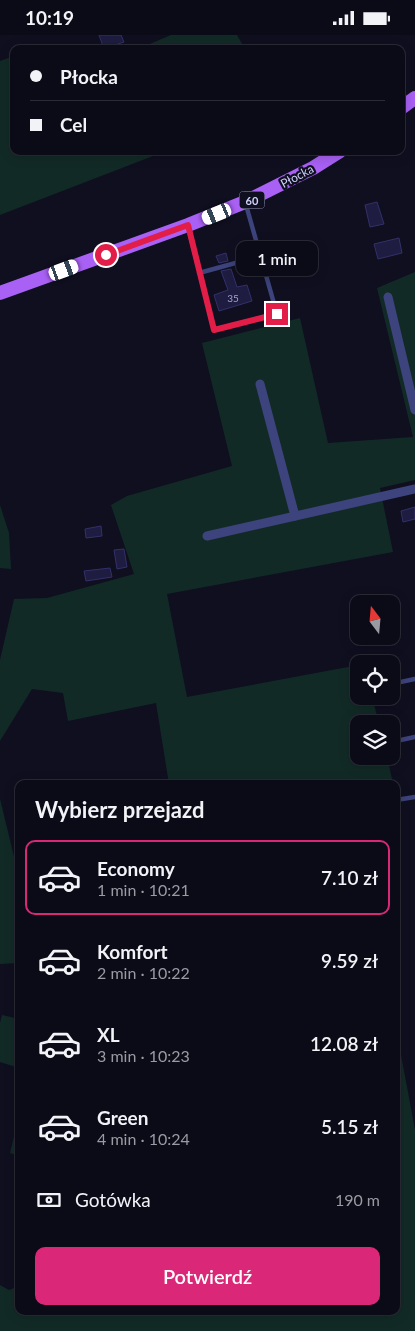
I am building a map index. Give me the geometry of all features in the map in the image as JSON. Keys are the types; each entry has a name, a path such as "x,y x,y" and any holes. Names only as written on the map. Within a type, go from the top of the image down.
{"main road":[{"name":"Płocka","path":"0,293 188,225 245,202 305,172 333,155"}],"street":[{"path":"388,297 415,410"},
{"path":"260,384 295,516"},
{"path":"207,536 415,489"}],"lane":[{"path":"188,225 214,330 277,314 245,202"},
{"path":"199,273 261,256"},
{"path":"400,682 415,679"},
{"path":"400,740 415,737"},
{"path":"400,799 415,797"}],"green space":[{"path":"171,35 237,35 243,45 147,45"},
{"path":"10,57 10,155 156,155 0,215 0,61"},
{"path":"415,272 415,480 380,488 393,552 167,594 187,697 350,667 350,705 374,705 377,715 350,715 350,765 389,765 392,780 168,780 156,703 68,721 63,693 32,689 0,741 0,660 14,599 47,598 134,574 111,505 127,496 232,466 202,343 300,318 328,443 413,437 377,288"},
{"path":"0,505 9,533 11,569 0,568"},
{"path":"0,799 15,861 15,963 0,964"},
{"path":"2,1015 15,1018 15,1067 0,1062 0,1023"},
{"path":"400,1049 415,1130 415,1331 0,1331 0,1285 9,1290 15,1288 15,1315 400,1315"},
{"path":"15,1132 15,1155 10,1153"}],"building":[{"path":"99,35 121,35 124,42 115,45 103,45"},
{"path":"377,202 384,224 370,227 365,205"},
{"path":"399,238 402,253 378,259 374,244"},
{"path":"226,253 228,261 219,263 216,256"},
{"path":"231,269 237,287 247,285 252,301 219,311 214,295 228,290 221,271"},
{"path":"415,507 415,519 403,522 401,511"},
{"path":"101,526 102,536 86,538 85,529"},
{"path":"124,549 127,567 117,569 114,550"},
{"path":"110,568 112,577 86,581 84,571"}],"route":[{"path":"106,255 188,225 214,330 277,314"}]}
